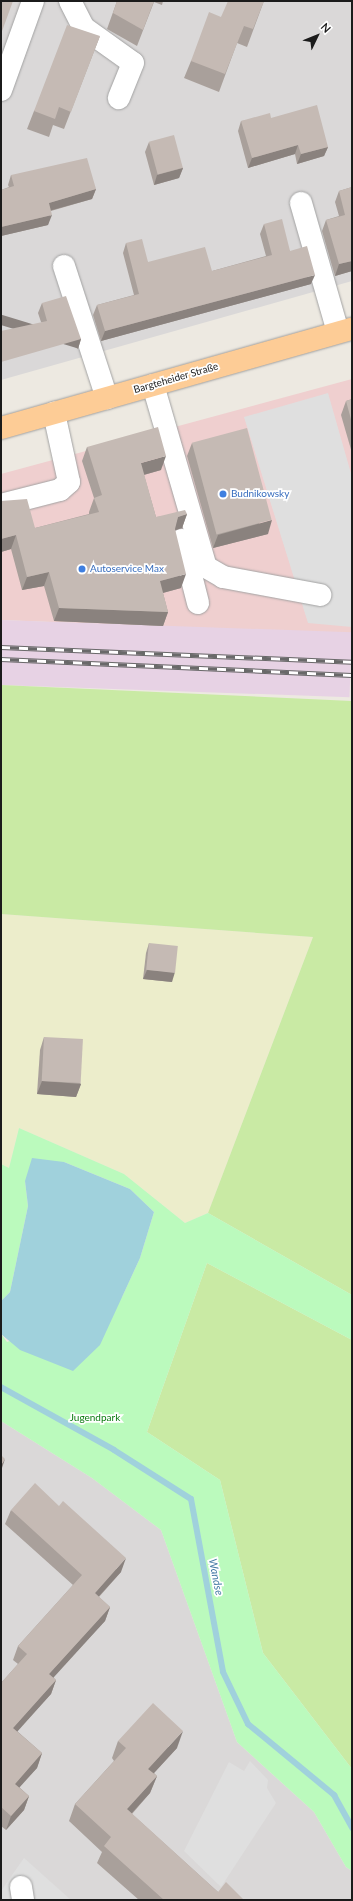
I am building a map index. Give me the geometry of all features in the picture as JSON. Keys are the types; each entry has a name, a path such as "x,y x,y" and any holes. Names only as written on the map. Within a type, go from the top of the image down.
{"main road":[{"name":"Bargteheider Straße","path":"1,428 345,330"}],"lane":[{"path":"1,90 34,1"},
{"path":"70,1 84,28 132,63 119,98"},
{"path":"301,203 345,330"},
{"path":"64,266 107,398"},
{"path":"148,386 206,567 223,577 320,595"},
{"path":"148,386 198,602"},
{"path":"1,505 60,490 69,482 54,413"}],"shaded area":[{"path":"1,1 352,1 352,281 1,380"},
{"path":"352,379 352,634 1,620 1,474"},
{"path":"328,393 352,477 352,627 308,623 244,417"},
{"path":"1,620 352,632 350,697 1,685"},
{"path":"1,1421 92,1478 161,1530 237,1742 314,1812 346,1867 352,1871 352,1900 1,1900"},
{"path":"250,1761 268,1780 267,1788 276,1803 221,1887 184,1851 229,1762 244,1771"},
{"path":"24,1858 71,1900 1,1900 1,1891"}],"green space":[{"path":"1,685 352,701 352,1295 208,1213 313,937 1,914"},
{"path":"1,914 313,937 208,1213 185,1223 124,1174 19,1128 9,1168 1,1164"},
{"name":"Jugendpark","path":"19,1128 124,1174 185,1223 208,1213 352,1295 352,1340 207,1263 147,1432 220,1480 263,1653 352,1769 352,1871 346,1867 314,1812 237,1742 161,1530 92,1478 1,1421 1,1334 7,1342 122,1297 140,1258 154,1212 130,1189 64,1162 25,1181 28,1206 10,1292 1,1301 1,1164 9,1168"},
{"path":"207,1263 352,1340 352,1769 263,1653 220,1480 147,1432"}],"water":[{"path":"32,1158 64,1162 130,1189 154,1212 140,1258 100,1345 73,1371 20,1350 1,1334 1,1301 10,1292 28,1206 25,1181"}],"building":[{"path":"1,1 13,1 1,34"},
{"path":"117,1 154,1 143,30 113,13"},
{"path":"228,1 264,1 253,29 244,26 225,74 191,61 209,12 221,17"},
{"path":"67,25 100,36 71,112 59,107 55,119 34,111"},
{"path":"317,105 328,147 301,154 298,145 252,158 241,121 270,113 271,118"},
{"path":"174,135 183,168 158,175 149,142"},
{"path":"87,158 96,189 49,203 52,215 1,227 1,190 14,186 11,175"},
{"path":"352,187 352,261 339,264 326,220 345,215 339,191"},
{"path":"282,219 290,251 307,246 315,275 105,331 97,305 139,294 126,243 142,239 148,262 205,247 212,271 272,255 264,224"},
{"path":"66,296 81,339 1,362 1,331 47,321 42,303"},
{"path":"352,399 352,423 346,401"},
{"path":"158,427 166,456 141,463 156,517 185,510 187,514 178,517 175,529 186,574 160,581 168,612 59,608 49,572 27,577 16,535 1,539 1,501 27,499 35,528 99,512 94,498 102,495 87,447"},
{"path":"247,428 272,520 217,535 192,443"},
{"path":"149,943 178,946 175,973 146,970"},
{"path":"44,1037 83,1039 81,1083 42,1081"},
{"path":"1,1455 5,1459 1,1465"},
{"path":"35,1483 59,1506 63,1501 126,1558 95,1593 110,1607 49,1674 56,1680 13,1728 42,1753 15,1784 29,1796 11,1816 1,1807 1,1683 27,1654 18,1646 82,1575 11,1510"},
{"path":"153,1703 183,1731 148,1769 157,1776 127,1809 218,1892 226,1882 244,1900 164,1900 104,1846 111,1837 75,1804 126,1748 118,1741"}],"waterway":[{"name":"Wandse","path":"1,1387 114,1450 191,1499 223,1672 248,1724 334,1795 352,1828"}],"railway":[{"path":"1,647 352,662"},
{"path":"1,659 352,675"}],"place":[{"name":"Budnikowsky","path":"223,494"},
{"name":"Autoservice Max","path":"82,569"}]}
